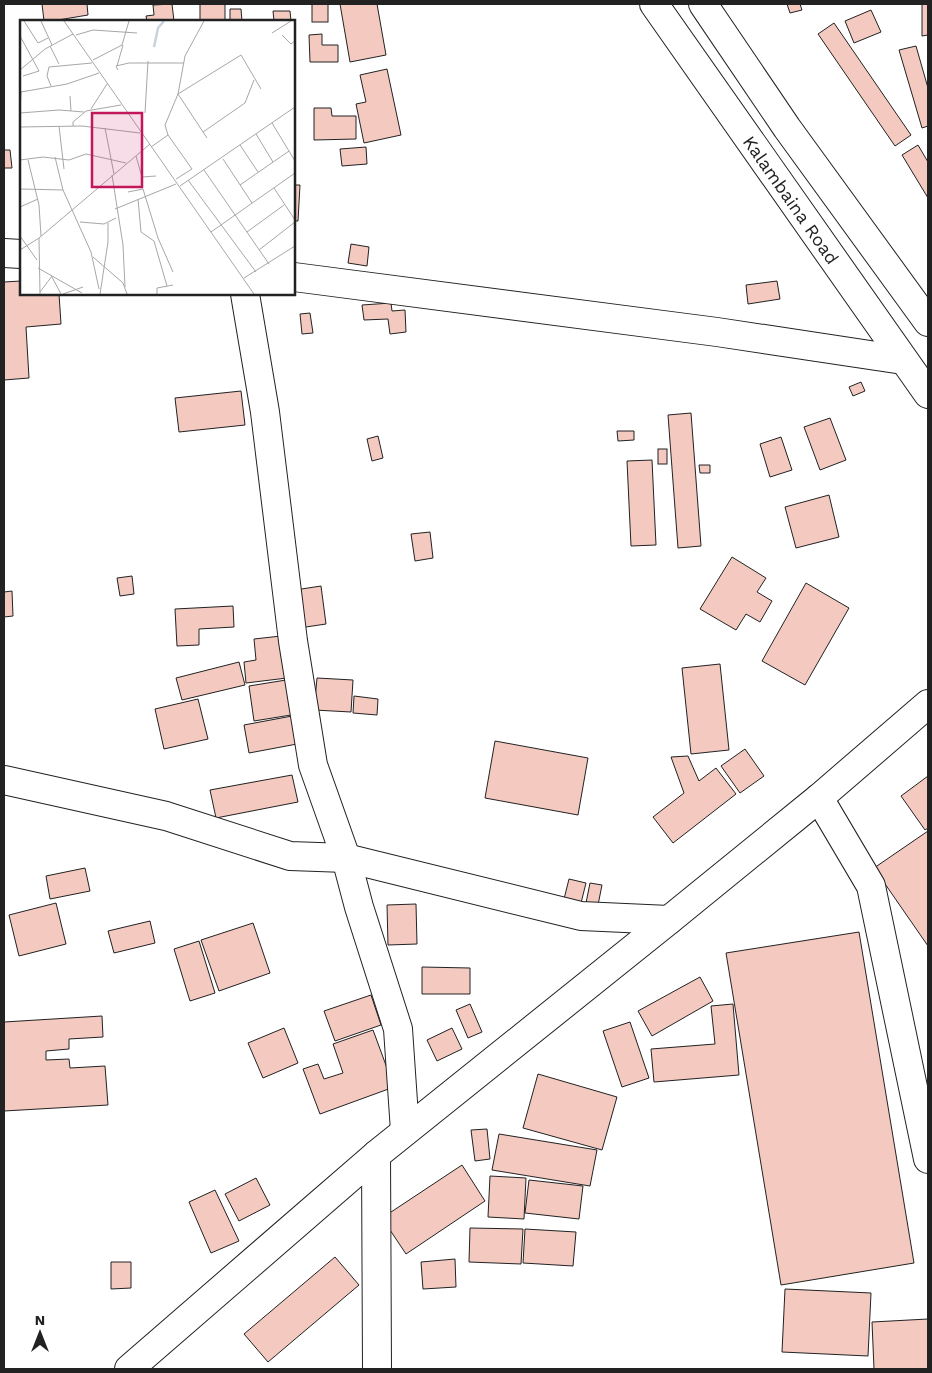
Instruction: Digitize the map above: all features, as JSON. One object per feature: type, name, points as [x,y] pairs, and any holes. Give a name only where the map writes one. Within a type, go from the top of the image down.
[{"type":"street","name":"Kalambaina Road","points":[[654,4],[928,394]]},
{"type":"street","points":[[703,4],[788,128],[928,322]]},
{"type":"street","points":[[4,253],[20,254]]},
{"type":"street","points":[[295,277],[717,332],[903,360]]},
{"type":"street","points":[[245,295],[265,412],[293,641],[313,765],[346,858],[398,1029],[405,1131]]},
{"type":"street","points":[[129,1369],[405,1131],[670,920],[819,798],[928,704]]},
{"type":"street","points":[[4,780],[166,816],[290,856],[346,858],[581,916],[670,920]]},
{"type":"street","points":[[819,798],[871,886],[928,1159]]},
{"type":"street","points":[[376,1156],[377,1369]]},
{"type":"building","points":[[42,4],[87,4],[88,15],[58,20],[44,20]]},
{"type":"building","points":[[172,4],[174,20],[147,20],[146,16],[154,15],[153,5]]},
{"type":"building","points":[[200,4],[225,4],[225,20],[200,20]]},
{"type":"building","points":[[312,4],[328,4],[328,22],[312,22]]},
{"type":"building","points":[[340,4],[377,4],[386,55],[350,62]]},
{"type":"building","points":[[787,4],[800,4],[802,10],[790,13]]},
{"type":"building","points":[[922,4],[928,4],[928,35],[922,36]]},
{"type":"building","points":[[230,9],[241,9],[242,20],[230,20]]},
{"type":"building","points":[[871,10],[881,32],[854,43],[845,21]]},
{"type":"building","points":[[273,11],[290,11],[291,20],[274,20]]},
{"type":"building","points":[[834,23],[911,135],[895,146],[818,34]]},
{"type":"building","points":[[322,34],[322,45],[338,45],[338,62],[310,62],[309,35]]},
{"type":"building","points":[[916,46],[928,88],[928,126],[922,128],[899,50]]},
{"type":"building","points":[[387,69],[401,135],[364,143],[356,104],[366,102],[360,75]]},
{"type":"building","points":[[314,108],[331,108],[332,116],[356,116],[356,139],[314,140]]},
{"type":"building","points":[[918,145],[928,162],[928,198],[902,155]]},
{"type":"building","points":[[366,147],[367,164],[342,166],[340,149]]},
{"type":"building","points":[[4,150],[10,150],[12,168],[4,168]]},
{"type":"building","points":[[295,185],[300,185],[298,221],[295,221]]},
{"type":"building","points":[[351,244],[369,247],[367,266],[348,263]]},
{"type":"building","points":[[20,281],[20,295],[59,295],[61,324],[26,327],[29,378],[4,380],[4,282]]},
{"type":"building","points":[[777,281],[780,299],[748,304],[746,285]]},
{"type":"building","points":[[391,303],[392,311],[405,310],[406,332],[390,334],[388,319],[364,320],[362,305]]},
{"type":"building","points":[[310,313],[313,333],[302,334],[300,314]]},
{"type":"building","points":[[861,382],[865,391],[853,396],[849,387]]},
{"type":"building","points":[[241,391],[245,425],[179,432],[175,398]]},
{"type":"building","points":[[691,413],[701,546],[678,548],[668,415]]},
{"type":"building","points":[[830,418],[846,460],[820,470],[804,427]]},
{"type":"building","points":[[617,431],[634,431],[634,440],[618,441]]},
{"type":"building","points":[[378,436],[383,458],[372,461],[367,439]]},
{"type":"building","points":[[781,437],[792,470],[770,477],[760,444]]},
{"type":"building","points":[[658,449],[667,449],[667,464],[658,464]]},
{"type":"building","points":[[652,460],[656,545],[631,546],[627,461]]},
{"type":"building","points":[[699,465],[710,465],[710,473],[700,473]]},
{"type":"building","points":[[829,495],[839,537],[796,548],[785,507]]},
{"type":"building","points":[[430,532],[433,558],[415,561],[411,534]]},
{"type":"building","points":[[732,557],[766,578],[757,592],[772,601],[760,622],[746,614],[736,630],[700,609]]},
{"type":"building","points":[[132,576],[134,594],[120,596],[117,578]]},
{"type":"building","points":[[806,583],[849,608],[805,685],[762,661]]},
{"type":"building","points":[[321,586],[326,624],[299,628],[295,590]]},
{"type":"building","points":[[12,591],[13,616],[4,617],[4,592]]},
{"type":"building","points":[[233,606],[234,627],[199,629],[199,645],[177,646],[175,609]]},
{"type":"building","points":[[281,636],[287,678],[246,683],[244,662],[256,660],[254,639]]},
{"type":"building","points":[[239,662],[245,685],[182,700],[176,678]]},
{"type":"building","points":[[720,664],[729,750],[691,754],[682,668]]},
{"type":"building","points":[[317,678],[353,680],[351,712],[314,710]]},
{"type":"building","points":[[286,680],[291,715],[254,721],[249,686]]},
{"type":"building","points":[[354,696],[378,699],[377,715],[353,713]]},
{"type":"building","points":[[198,699],[208,739],[164,749],[155,709]]},
{"type":"building","points":[[292,716],[297,744],[249,753],[244,725]]},
{"type":"building","points":[[495,741],[588,758],[578,815],[485,798]]},
{"type":"building","points":[[745,749],[764,776],[740,793],[721,766]]},
{"type":"building","points":[[688,756],[699,781],[716,768],[736,794],[673,843],[653,817],[684,793],[671,757]]},
{"type":"building","points":[[292,775],[298,802],[216,818],[210,790]]},
{"type":"building","points":[[928,776],[928,828],[925,830],[901,796]]},
{"type":"building","points":[[928,831],[928,946],[874,868]]},
{"type":"building","points":[[85,868],[90,891],[50,899],[46,876]]},
{"type":"building","points":[[569,879],[586,883],[580,907],[563,903]]},
{"type":"building","points":[[590,883],[602,885],[598,905],[586,903]]},
{"type":"building","points":[[56,903],[66,944],[19,956],[9,915]]},
{"type":"building","points":[[416,904],[417,944],[388,945],[387,905]]},
{"type":"building","points":[[150,921],[155,943],[114,953],[108,931]]},
{"type":"building","points":[[253,923],[270,973],[219,991],[201,940]]},
{"type":"building","points":[[859,932],[914,1263],[781,1285],[726,953]]},
{"type":"building","points":[[199,941],[215,993],[190,1001],[174,949]]},
{"type":"building","points":[[422,967],[470,968],[470,994],[422,994]]},
{"type":"building","points":[[700,977],[713,1001],[652,1036],[638,1011]]},
{"type":"building","points":[[371,995],[381,1025],[335,1041],[324,1011]]},
{"type":"building","points":[[470,1004],[482,1032],[468,1038],[456,1010]]},
{"type":"building","points":[[733,1004],[739,1075],[654,1082],[651,1049],[715,1044],[711,1006]]},
{"type":"building","points":[[102,1016],[103,1037],[69,1039],[69,1049],[46,1051],[46,1060],[69,1059],[70,1068],[105,1066],[108,1105],[4,1111],[4,1022]]},
{"type":"building","points":[[630,1022],[649,1078],[622,1087],[603,1031]]},
{"type":"building","points":[[284,1028],[298,1063],[263,1078],[248,1043]]},
{"type":"building","points":[[452,1028],[462,1049],[437,1061],[427,1040]]},
{"type":"building","points":[[373,1030],[394,1087],[320,1114],[303,1069],[318,1064],[324,1079],[343,1073],[333,1044]]},
{"type":"building","points":[[538,1074],[617,1097],[602,1150],[523,1128]]},
{"type":"building","points":[[487,1129],[490,1159],[475,1161],[471,1130]]},
{"type":"building","points":[[499,1134],[597,1150],[590,1186],[492,1170]]},
{"type":"building","points":[[462,1165],[485,1201],[406,1254],[382,1218]]},
{"type":"building","points":[[490,1176],[526,1178],[524,1219],[488,1217]]},
{"type":"building","points":[[256,1178],[270,1205],[239,1221],[225,1194]]},
{"type":"building","points":[[529,1180],[583,1186],[579,1219],[525,1213]]},
{"type":"building","points":[[215,1190],[239,1241],[211,1253],[189,1202]]},
{"type":"building","points":[[470,1228],[523,1229],[521,1264],[469,1262]]},
{"type":"building","points":[[525,1229],[576,1232],[573,1266],[523,1263]]},
{"type":"building","points":[[335,1257],[359,1285],[268,1362],[244,1334]]},
{"type":"building","points":[[455,1259],[456,1287],[423,1289],[421,1262]]},
{"type":"building","points":[[111,1262],[131,1262],[131,1288],[111,1289]]},
{"type":"building","points":[[785,1289],[871,1293],[868,1356],[782,1352]]},
{"type":"building","points":[[928,1319],[928,1369],[874,1369],[872,1322]]}]
